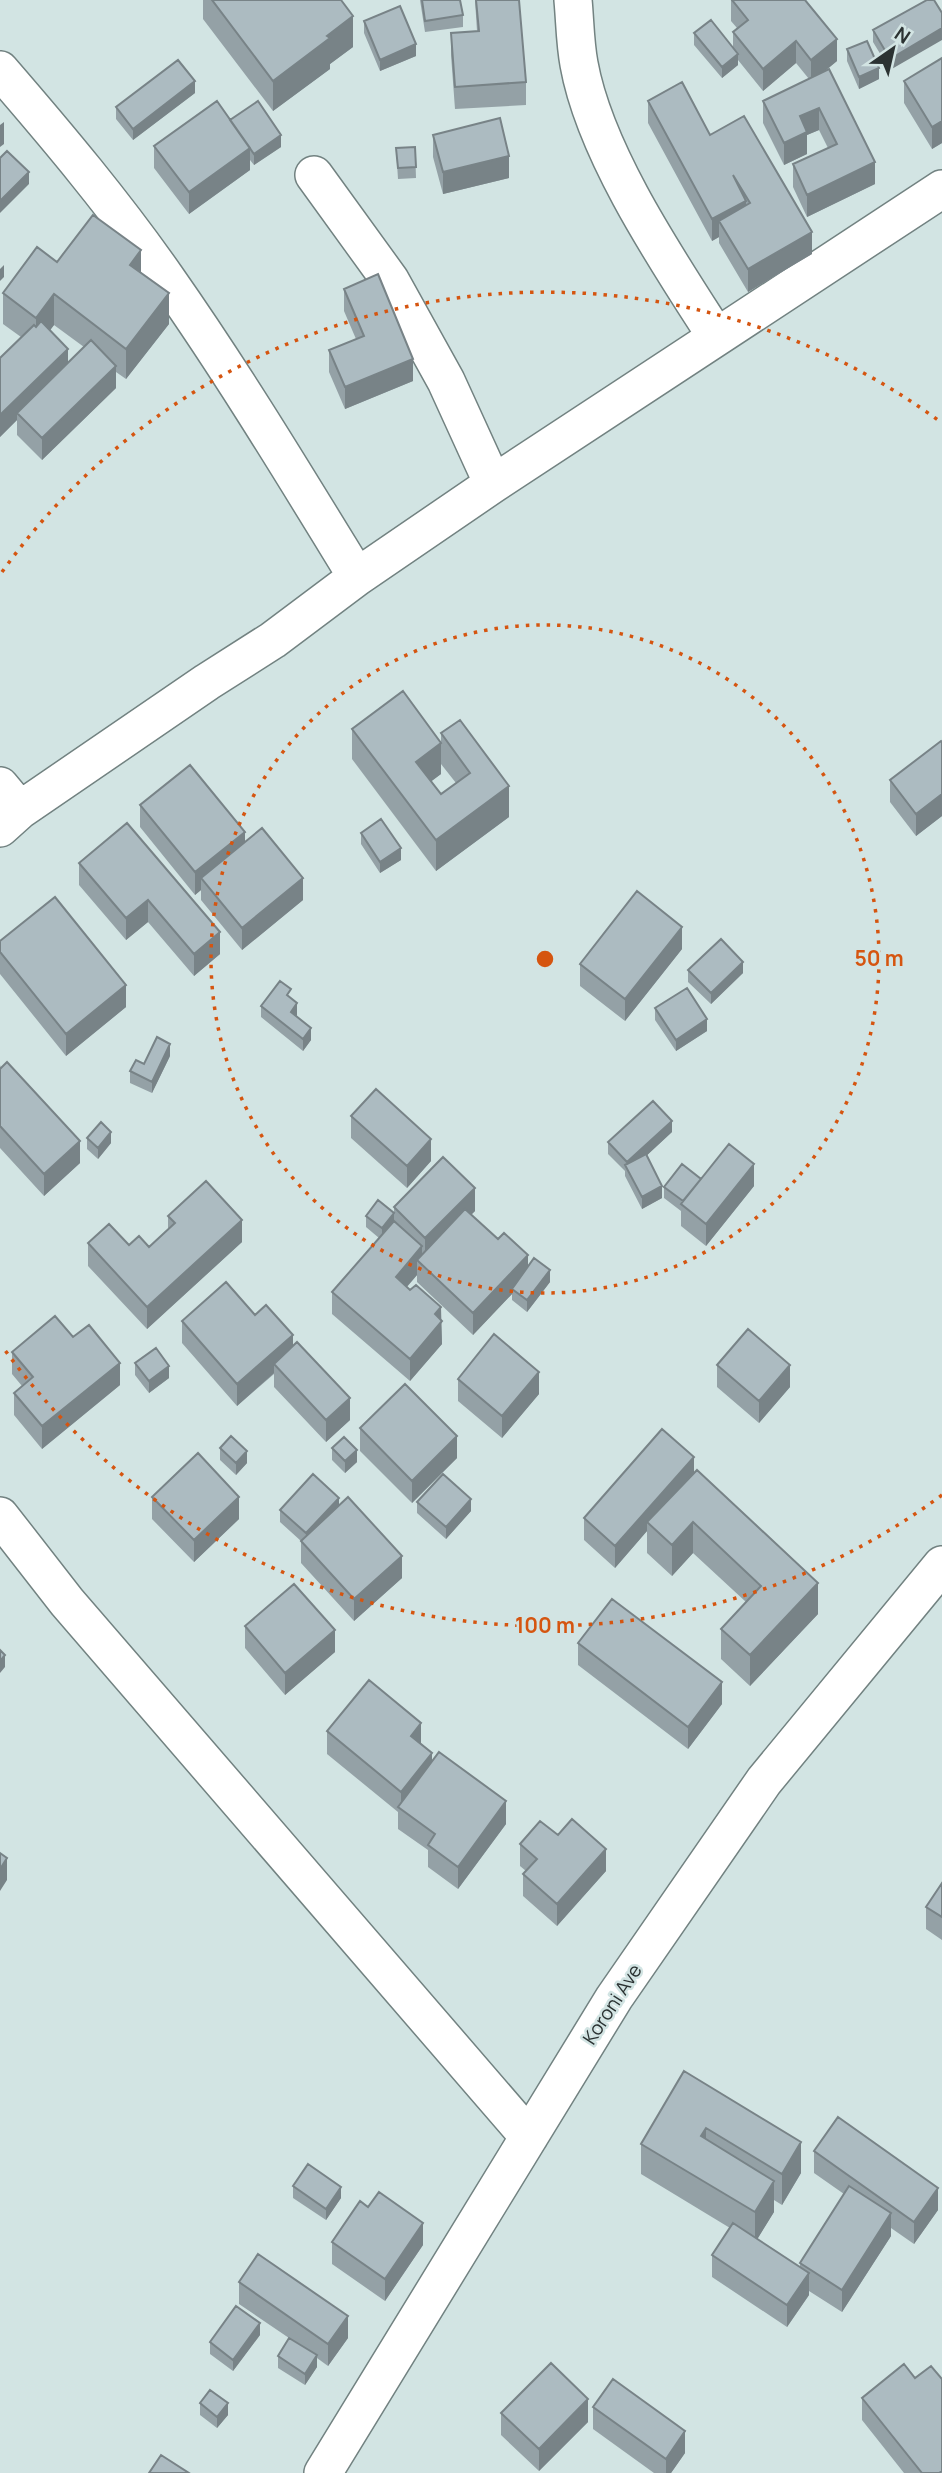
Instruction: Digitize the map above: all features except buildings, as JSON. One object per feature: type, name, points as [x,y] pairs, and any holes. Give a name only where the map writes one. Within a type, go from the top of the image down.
[{"type":"street","points":[[573,0],[579,65],[595,121],[625,185],[716,336]]},
{"type":"street","points":[[0,70],[63,142],[164,276],[285,460],[357,577]]},
{"type":"street","points":[[314,176],[390,280],[446,381],[494,484]]},
{"type":"street","points":[[7,808],[273,640],[357,577],[494,484],[942,189]]},
{"type":"street","points":[[0,1516],[67,1602],[529,2137]]},
{"type":"street","name":"Koroni Ave","points":[[323,2473],[614,1998],[764,1782],[942,1565]]}]
